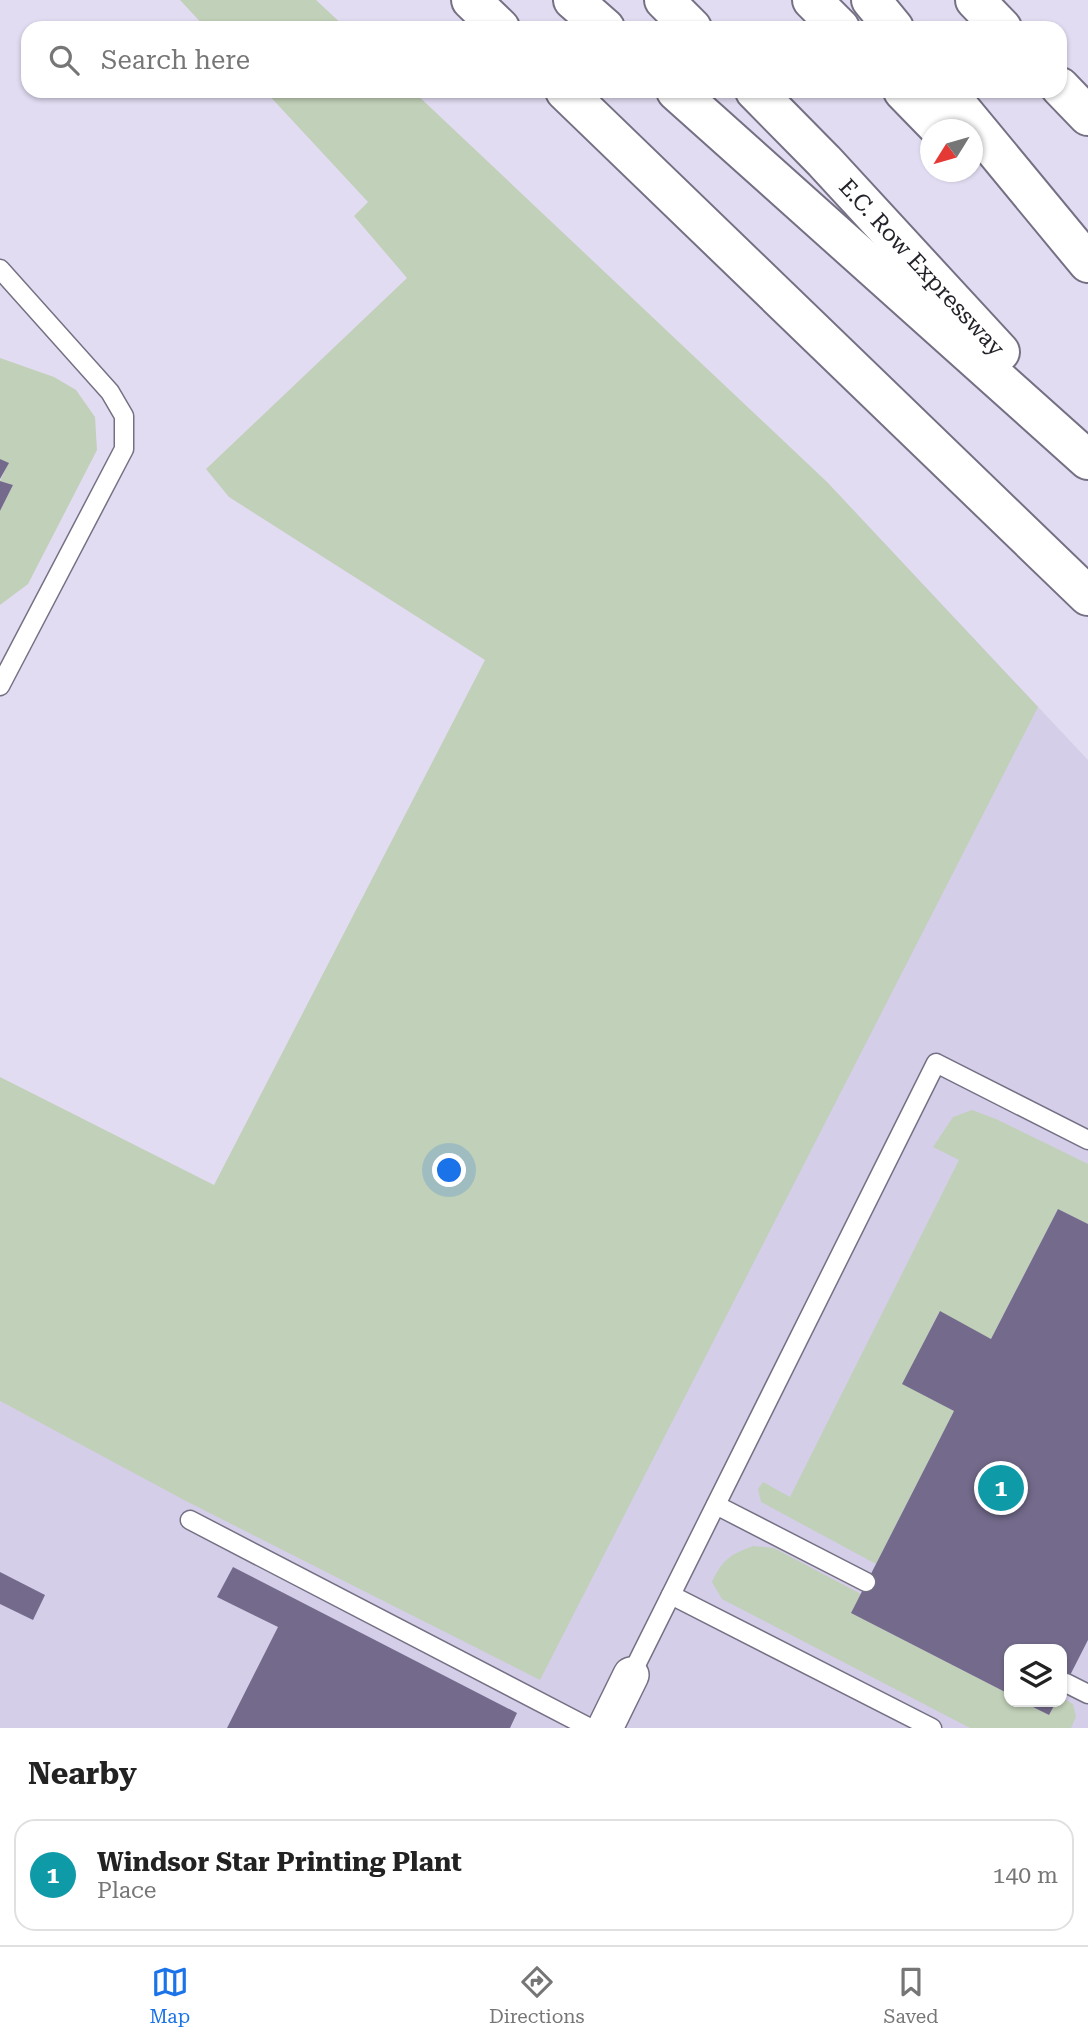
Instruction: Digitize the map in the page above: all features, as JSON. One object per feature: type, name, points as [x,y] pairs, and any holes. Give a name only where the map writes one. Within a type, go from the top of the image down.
[{"type":"main road","points":[[471,0],[493,21]]},
{"type":"main road","points":[[573,0],[597,21]]},
{"type":"main road","points":[[664,0],[685,21]]},
{"type":"main road","points":[[812,0],[833,21]]},
{"type":"main road","points":[[871,0],[888,21]]},
{"type":"main road","points":[[975,0],[995,21]]},
{"type":"main road","points":[[1067,95],[1088,116]]},
{"type":"main road","points":[[572,98],[1088,596]]},
{"type":"main road","points":[[684,98],[1088,460]]},
{"type":"main road","name":"E.C. Row Expressway","points":[[762,98],[824,161],[1088,448]]},
{"type":"main road","points":[[910,98],[931,119]]},
{"type":"main road","points":[[952,98],[1088,263]]},
{"type":"main road","points":[[983,171],[1088,276]]},
{"type":"street","points":[[604,1728],[631,1675]]},
{"type":"lane","points":[[0,270],[110,392],[124,416],[124,449],[0,686]]},
{"type":"lane","points":[[631,1675],[936,1063],[1088,1140]]},
{"type":"lane","points":[[716,1505],[866,1583]]},
{"type":"lane","points":[[190,1520],[590,1728]]},
{"type":"lane","points":[[671,1595],[932,1728]]},
{"type":"lane","points":[[1067,1684],[1088,1694]]},
{"type":"shaded area","points":[[826,481],[1088,760],[1088,1728],[0,1728],[0,1401],[252,1534]]},
{"type":"green space","points":[[180,0],[316,0],[338,21],[200,21]]},
{"type":"green space","points":[[271,98],[420,98],[826,481],[1038,707],[540,1680],[184,1500],[0,1401],[0,1077],[214,1185],[485,660],[229,497],[206,469],[407,278],[354,216],[368,202]]},
{"type":"green space","points":[[0,358],[54,377],[76,390],[95,417],[97,450],[28,584],[0,605],[0,511],[13,485],[0,481],[8,464],[0,459]]},
{"type":"green space","points":[[972,1110],[1088,1164],[1088,1224],[1058,1209],[991,1339],[939,1312],[903,1384],[954,1411],[876,1564],[761,1502],[758,1489],[763,1482],[790,1497],[959,1160],[933,1147],[953,1117]]},
{"type":"green space","points":[[753,1546],[774,1548],[861,1594],[851,1613],[1004,1691],[1004,1707],[1033,1707],[1049,1715],[1053,1707],[1067,1707],[1067,1701],[1073,1704],[1076,1717],[1071,1728],[970,1728],[722,1599],[712,1582],[728,1559]]},
{"type":"building","points":[[0,459],[9,463],[0,479]]},
{"type":"building","points":[[0,481],[13,485],[0,511]]},
{"type":"building","points":[[1058,1209],[1088,1224],[1088,1640],[1067,1681],[1067,1644],[1004,1644],[1004,1691],[851,1613],[954,1411],[902,1384],[940,1311],[991,1339]]},
{"type":"building","points":[[233,1567],[517,1713],[510,1728],[227,1728],[278,1627],[217,1597]]},
{"type":"building","points":[[0,1572],[45,1595],[33,1620],[0,1604]]},
{"type":"building","points":[[1033,1707],[1053,1707],[1049,1715]]},
{"type":"place","name":"Windsor Star Printing Plant","points":[[1001,1488]]}]
